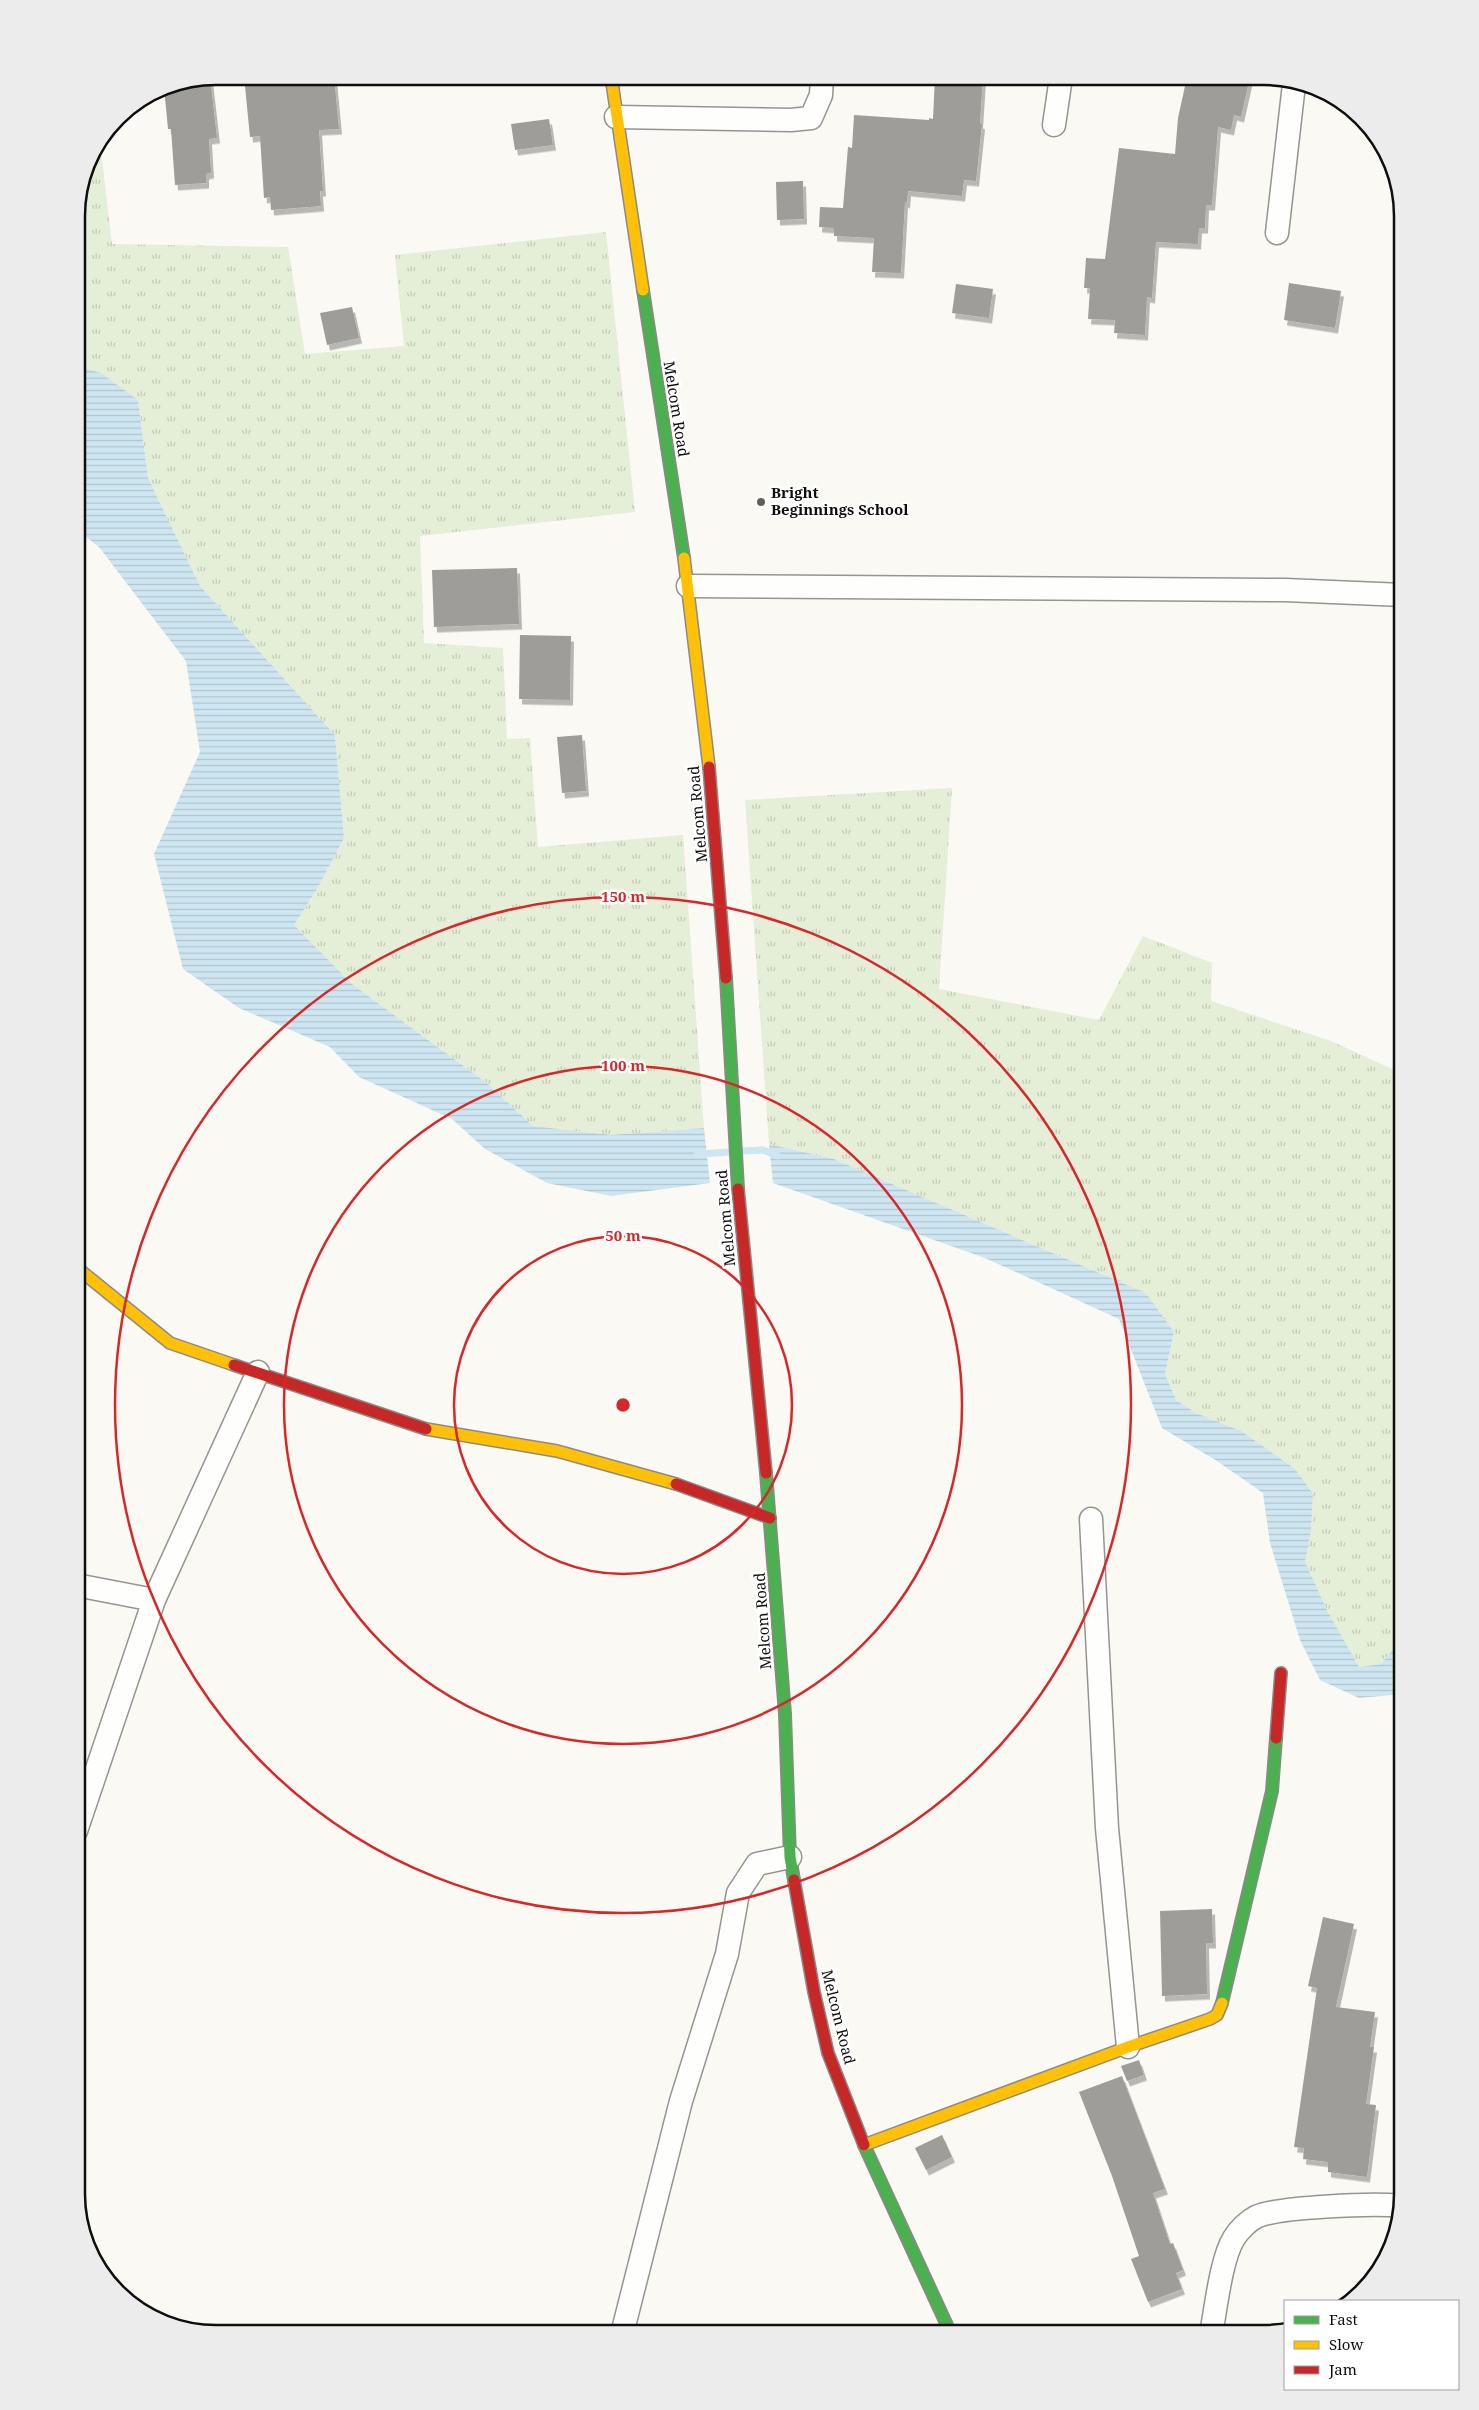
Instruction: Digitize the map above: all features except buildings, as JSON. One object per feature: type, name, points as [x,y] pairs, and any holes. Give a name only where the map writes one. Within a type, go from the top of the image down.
[{"type":"main road","name":"Melcom Road","points":[[612,85],[688,586],[704,714],[722,920],[738,1185],[770,1518],[785,1714],[790,1857],[814,1992],[828,2053],[864,2145],[947,2325]]},
{"type":"main road","points":[[85,1274],[170,1343],[419,1428],[557,1451],[678,1485],[770,1518]]},
{"type":"main road","points":[[864,2145],[1128,2047],[1210,2019],[1221,2007],[1272,1791],[1281,1673]]},
{"type":"street","points":[[616,117],[791,120],[811,118],[821,95],[822,85]]},
{"type":"street","points":[[1054,125],[1060,85]]},
{"type":"street","points":[[1277,233],[1293,89]]},
{"type":"street","points":[[688,586],[1285,590],[1394,595]]},
{"type":"street","points":[[85,1804],[154,1600],[258,1372]]},
{"type":"street","points":[[1091,1519],[1107,1828],[1128,2047]]},
{"type":"street","points":[[85,1587],[154,1600]]},
{"type":"street","points":[[624,2325],[681,2101],[727,1954],[738,1893],[757,1864],[790,1857]]},
{"type":"street","points":[[1213,2325],[1227,2254],[1234,2239],[1243,2227],[1256,2217],[1277,2212],[1350,2206],[1393,2206]]},
{"type":"green space","points":[[101,153],[112,244],[288,247],[305,354],[404,346],[395,255],[606,232],[635,512],[420,536],[424,643],[503,648],[507,739],[530,738],[538,847],[683,835],[704,1128],[611,1135],[533,1126],[488,1084],[352,984],[294,925],[317,889],[344,838],[335,735],[200,586],[148,478],[138,400],[85,370],[85,207],[89,182]]},
{"type":"green space","points":[[952,788],[939,989],[1099,1020],[1143,936],[1212,963],[1211,1001],[1331,1041],[1394,1070],[1394,1646],[1381,1664],[1359,1667],[1328,1612],[1305,1562],[1311,1531],[1313,1494],[1241,1431],[1196,1413],[1176,1400],[1165,1374],[1174,1332],[1146,1293],[834,1159],[769,1144],[745,800]]},
{"type":"water","points":[[85,368],[101,373],[138,400],[148,478],[200,586],[335,735],[344,838],[317,889],[294,925],[352,984],[488,1084],[533,1126],[611,1135],[704,1128],[710,1183],[611,1196],[547,1183],[485,1149],[452,1119],[359,1077],[330,1047],[239,1008],[183,969],[154,854],[200,752],[186,661],[99,547],[85,536]]},
{"type":"water","points":[[769,1144],[834,1159],[1146,1293],[1174,1332],[1165,1374],[1176,1400],[1196,1413],[1241,1431],[1295,1469],[1313,1494],[1311,1531],[1305,1562],[1328,1612],[1359,1667],[1381,1664],[1394,1646],[1394,1695],[1359,1698],[1320,1680],[1300,1640],[1270,1543],[1263,1493],[1217,1461],[1162,1428],[1119,1319],[985,1258],[773,1183]]},
{"type":"waterway","points":[[742,1151],[763,1150],[778,1156]]},
{"type":"waterway","points":[[697,1154],[732,1152]]},
{"type":"traffic: fast","points":[[643,290],[684,558]]},
{"type":"traffic: fast","points":[[726,978],[738,1189]]},
{"type":"traffic: fast","points":[[766,1473],[785,1714],[790,1857],[794,1880]]},
{"type":"traffic: fast","points":[[1222,2003],[1272,1791],[1276,1738]]},
{"type":"traffic: fast","points":[[864,2145],[947,2325]]},
{"type":"traffic: slow","points":[[612,85],[643,290]]},
{"type":"traffic: slow","points":[[684,558],[709,767]]},
{"type":"traffic: slow","points":[[85,1274],[170,1343],[234,1365]]},
{"type":"traffic: slow","points":[[426,1429],[557,1451],[676,1484]]},
{"type":"traffic: slow","points":[[864,2145],[1128,2047],[1210,2019],[1217,2015],[1222,2003]]},
{"type":"traffic: jam","points":[[709,767],[726,978]]},
{"type":"traffic: jam","points":[[738,1189],[766,1473]]},
{"type":"traffic: jam","points":[[234,1365],[426,1429]]},
{"type":"traffic: jam","points":[[676,1484],[770,1518]]},
{"type":"traffic: jam","points":[[1276,1738],[1281,1673]]},
{"type":"traffic: jam","points":[[794,1880],[814,1992],[828,2053],[864,2145]]},
{"type":"place","name":"Bright Beginnings School","points":[[761,502]]}]
